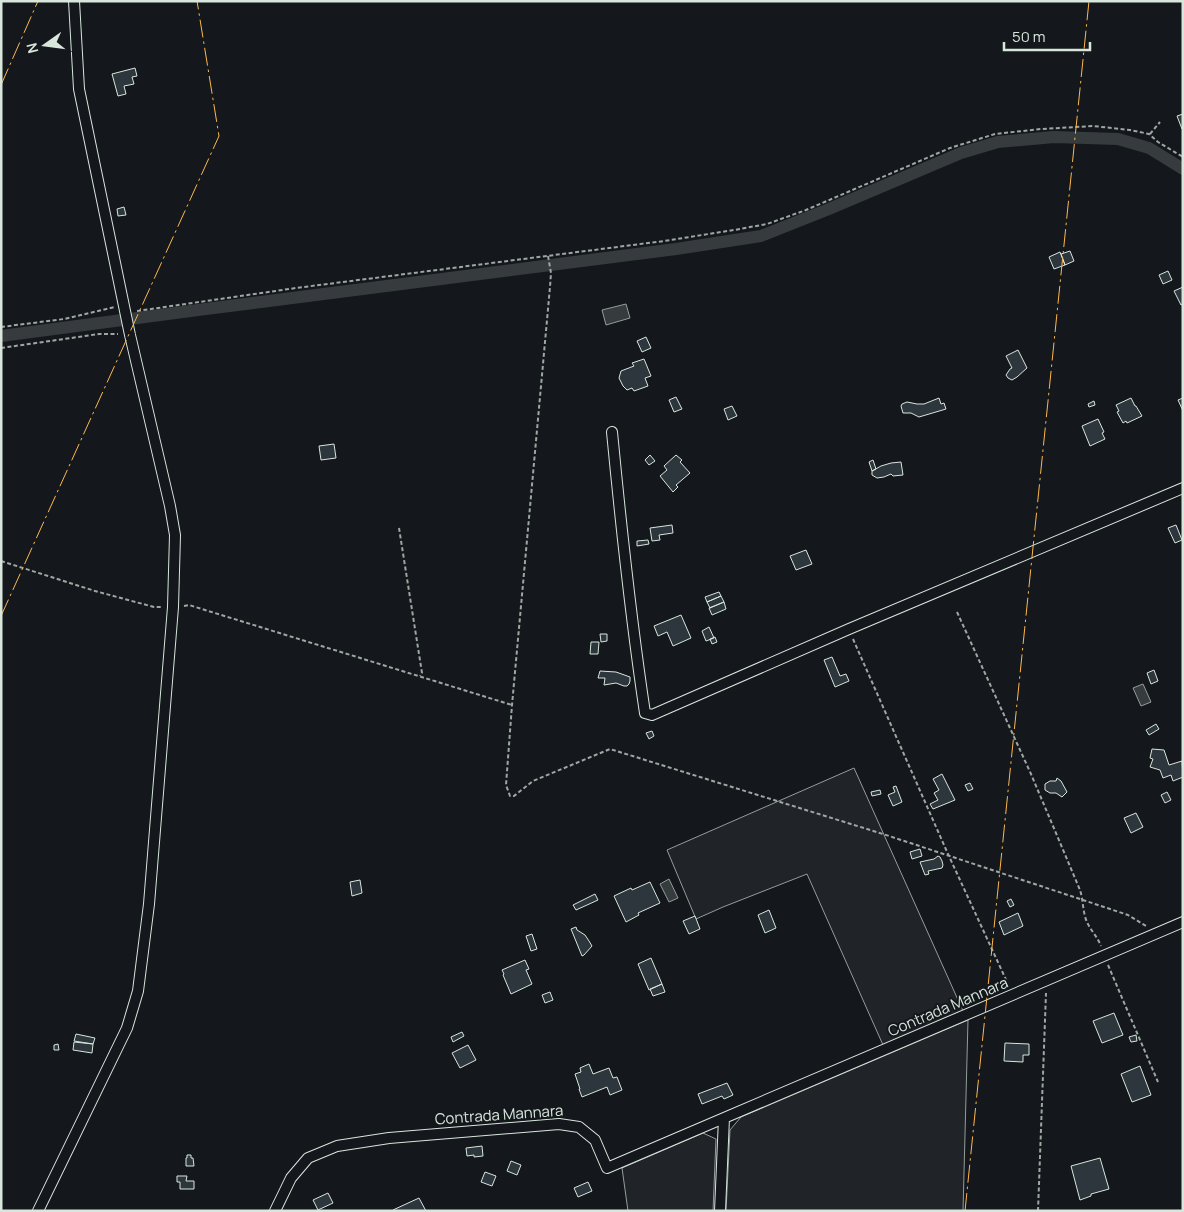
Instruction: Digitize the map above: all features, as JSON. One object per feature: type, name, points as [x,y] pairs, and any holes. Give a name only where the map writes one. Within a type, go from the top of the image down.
[{"type":"street","points":[[38,1211],[127,1028],[138,991],[149,904],[173,607],[174,535],[170,506],[129,333],[127,311],[79,89],[74,1]]},
{"type":"street","points":[[612,432],[623,543],[645,713],[652,715],[848,629],[1183,488]]},
{"type":"street","name":"Contrada Mannara","points":[[275,1211],[291,1178],[308,1158],[337,1146],[389,1138],[560,1124],[579,1127],[595,1140],[607,1168],[1183,922]]},
{"type":"street","points":[[720,1211],[724,1118]]},
{"type":"path","points":[[1150,134],[1160,122]]},
{"type":"path","points":[[1,327],[664,241],[767,224],[806,210],[950,148],[995,134],[1093,126],[1130,130],[1150,134],[1158,142],[1183,157]]},
{"type":"path","points":[[548,256],[551,273],[550,287],[506,785],[510,796],[514,796],[533,781],[610,749],[883,834],[1083,900],[1128,915],[1151,929]]},
{"type":"path","points":[[1,348],[99,334],[129,333]]},
{"type":"path","points":[[399,528],[422,673],[419,676]]},
{"type":"path","points":[[1,561],[95,591],[154,607]]},
{"type":"path","points":[[173,607],[189,605],[512,705]]},
{"type":"path","points":[[956,612],[1030,774],[1083,900],[1086,922],[1097,937],[1158,1082]]},
{"type":"path","points":[[848,629],[1013,995]]},
{"type":"path","points":[[1038,1211],[1046,981]]},
{"type":"shaded area","points":[[626,304],[630,318],[606,325],[602,310]]},
{"type":"shaded area","points":[[1143,684],[1151,702],[1141,706],[1133,688]]},
{"type":"shaded area","points":[[854,768],[963,1011],[883,1045],[807,874],[696,919],[667,850]]},
{"type":"shaded area","points":[[669,879],[678,898],[669,902],[660,884]]},
{"type":"shaded area","points":[[968,1020],[963,1211],[726,1211],[730,1130],[741,1117]]},
{"type":"shaded area","points":[[703,1133],[716,1139],[713,1211],[628,1211],[622,1168]]},
{"type":"building","points":[[135,68],[137,76],[132,77],[134,84],[124,86],[126,94],[118,96],[112,74]]},
{"type":"building","points":[[1183,114],[1183,129],[1182,129],[1177,116]]},
{"type":"building","points":[[124,207],[126,215],[118,216],[117,209]]},
{"type":"building","points":[[1070,251],[1074,261],[1065,265],[1061,254]]},
{"type":"building","points":[[1060,252],[1065,265],[1054,269],[1049,257]]},
{"type":"building","points":[[1168,271],[1172,280],[1163,284],[1159,275]]},
{"type":"building","points":[[1183,287],[1183,304],[1181,305],[1174,291]]},
{"type":"building","points":[[646,337],[651,348],[642,352],[637,341]]},
{"type":"building","points":[[1018,350],[1027,368],[1012,380],[1006,375],[1012,368],[1006,356]]},
{"type":"building","points":[[644,359],[651,376],[645,378],[648,386],[634,391],[632,388],[627,390],[619,378],[621,371],[634,366],[632,363]]},
{"type":"building","points":[[676,397],[682,409],[674,412],[669,400]]},
{"type":"building","points":[[939,398],[941,404],[944,403],[946,409],[919,417],[911,413],[903,413],[902,404],[907,402],[924,404]]},
{"type":"building","points":[[1131,398],[1142,416],[1123,423],[1117,412],[1119,411],[1116,405]]},
{"type":"building","points":[[1183,398],[1183,411],[1178,400]]},
{"type":"building","points":[[1094,401],[1095,405],[1089,407],[1088,404]]},
{"type":"building","points":[[732,406],[737,416],[728,420],[724,409]]},
{"type":"building","points":[[1098,419],[1105,439],[1090,446],[1082,426]]},
{"type":"building","points":[[334,444],[336,458],[321,460],[319,446]]},
{"type":"building","points":[[650,455],[655,461],[649,465],[645,460]]},
{"type":"building","points":[[676,455],[682,460],[680,462],[690,473],[676,485],[678,487],[673,492],[660,476],[667,470],[664,466]]},
{"type":"building","points":[[873,460],[876,469],[872,471],[869,462]]},
{"type":"building","points":[[901,462],[903,475],[893,476],[891,474],[877,478],[872,475],[872,471],[881,466]]},
{"type":"building","points":[[672,525],[673,533],[659,535],[660,540],[652,541],[650,528]]},
{"type":"building","points":[[1176,525],[1182,540],[1175,543],[1168,528]]},
{"type":"building","points":[[648,540],[649,544],[637,546],[637,541]]},
{"type":"building","points":[[806,550],[812,564],[796,570],[790,556]]},
{"type":"building","points":[[719,592],[721,596],[707,602],[705,597]]},
{"type":"building","points":[[721,596],[724,602],[710,608],[707,602]]},
{"type":"building","points":[[724,602],[726,609],[712,615],[709,608]]},
{"type":"building","points":[[681,615],[691,638],[673,646],[667,632],[658,636],[654,626]]},
{"type":"building","points":[[709,627],[714,638],[706,641],[702,631]]},
{"type":"building","points":[[600,634],[607,634],[607,641],[601,642]]},
{"type":"building","points":[[715,637],[717,642],[712,644],[710,639]]},
{"type":"building","points":[[591,642],[599,642],[598,654],[590,654]]},
{"type":"building","points":[[832,657],[840,676],[846,674],[849,681],[835,687],[824,660]]},
{"type":"building","points":[[1154,670],[1158,681],[1151,684],[1147,673]]},
{"type":"building","points":[[600,671],[616,672],[630,677],[629,684],[627,686],[616,683],[604,685],[605,678],[598,678]]},
{"type":"building","points":[[1156,724],[1159,729],[1149,735],[1146,730]]},
{"type":"building","points":[[652,731],[654,736],[649,739],[646,733]]},
{"type":"building","points":[[1152,749],[1164,750],[1169,765],[1182,761],[1183,777],[1173,781],[1171,775],[1163,778],[1160,770],[1150,767],[1153,759],[1150,758]]},
{"type":"building","points":[[942,774],[955,800],[933,809],[930,804],[938,800],[934,793],[939,790],[933,779]]},
{"type":"building","points":[[1057,778],[1061,781],[1067,792],[1062,797],[1045,790],[1045,784],[1050,781],[1056,781]]},
{"type":"building","points":[[970,783],[973,789],[968,791],[965,785]]},
{"type":"building","points":[[896,786],[902,802],[893,806],[888,795],[895,792],[893,787]]},
{"type":"building","points":[[880,790],[881,794],[872,796],[871,792]]},
{"type":"building","points":[[1167,792],[1171,800],[1165,803],[1161,795]]},
{"type":"building","points":[[1136,813],[1143,827],[1131,833],[1124,818]]},
{"type":"building","points":[[920,849],[922,856],[912,859],[910,852]]},
{"type":"building","points":[[938,856],[942,861],[942,868],[928,871],[929,874],[925,875],[920,862],[934,859]]},
{"type":"building","points":[[360,880],[362,893],[352,896],[350,882]]},
{"type":"building","points":[[650,882],[660,903],[638,913],[639,915],[626,922],[614,896]]},
{"type":"building","points":[[595,894],[598,900],[576,910],[573,905]]},
{"type":"building","points":[[1011,899],[1014,905],[1010,907],[1007,901]]},
{"type":"building","points":[[769,910],[776,928],[765,933],[758,915]]},
{"type":"building","points":[[1018,913],[1023,926],[1004,935],[999,922]]},
{"type":"building","points":[[695,916],[700,929],[689,934],[683,921]]},
{"type":"building","points":[[576,927],[577,930],[585,935],[592,946],[582,956],[571,929]]},
{"type":"building","points":[[532,934],[537,949],[531,951],[526,936]]},
{"type":"building","points":[[651,958],[662,984],[649,990],[638,964]]},
{"type":"building","points":[[525,960],[529,969],[526,970],[532,984],[511,994],[502,970]]},
{"type":"building","points":[[662,984],[665,992],[653,996],[650,989]]},
{"type":"building","points":[[550,992],[553,1000],[545,1003],[542,995]]},
{"type":"building","points":[[1114,1013],[1123,1035],[1102,1043],[1093,1021]]},
{"type":"building","points":[[462,1032],[464,1036],[453,1042],[451,1037]]},
{"type":"building","points":[[76,1034],[95,1038],[93,1044],[74,1041]]},
{"type":"building","points":[[1136,1035],[1137,1041],[1131,1042],[1129,1037]]},
{"type":"building","points":[[74,1042],[93,1044],[92,1053],[73,1050]]},
{"type":"building","points":[[1005,1043],[1029,1044],[1029,1055],[1023,1055],[1023,1062],[1004,1061]]},
{"type":"building","points":[[58,1044],[59,1050],[54,1050],[54,1045]]},
{"type":"building","points":[[468,1045],[476,1060],[460,1068],[452,1053]]},
{"type":"building","points":[[589,1064],[593,1074],[609,1068],[613,1078],[617,1077],[622,1090],[610,1095],[607,1087],[582,1097],[575,1074],[581,1072],[580,1068]]},
{"type":"building","points":[[1140,1066],[1151,1095],[1132,1102],[1121,1074]]},
{"type":"building","points":[[727,1083],[733,1095],[724,1099],[722,1096],[702,1104],[698,1094]]},
{"type":"building","points":[[482,1146],[483,1156],[467,1156],[466,1148]]},
{"type":"building","points":[[187,1155],[191,1155],[191,1158],[193,1158],[194,1166],[186,1166]]},
{"type":"building","points":[[1100,1158],[1109,1189],[1091,1194],[1091,1196],[1080,1200],[1071,1166]]},
{"type":"building","points":[[511,1161],[521,1165],[517,1175],[507,1171]]},
{"type":"building","points":[[485,1172],[496,1176],[492,1186],[481,1182]]},
{"type":"building","points":[[177,1176],[187,1176],[186,1181],[194,1181],[194,1189],[180,1189],[180,1182],[177,1182]]},
{"type":"building","points":[[588,1182],[592,1191],[578,1197],[574,1188]]},
{"type":"building","points":[[328,1193],[333,1203],[318,1210],[313,1200]]},
{"type":"building","points":[[419,1198],[426,1211],[393,1211],[393,1210]]},
{"type":"waterway","points":[[1,336],[676,249],[761,236],[961,153],[998,142],[1054,137],[1118,139],[1149,148],[1183,169]]},
{"type":"power","points":[[1,85],[38,1]]},
{"type":"power","points":[[1,616],[219,136],[197,1]]},
{"type":"power","points":[[965,1211],[1089,1]]}]
